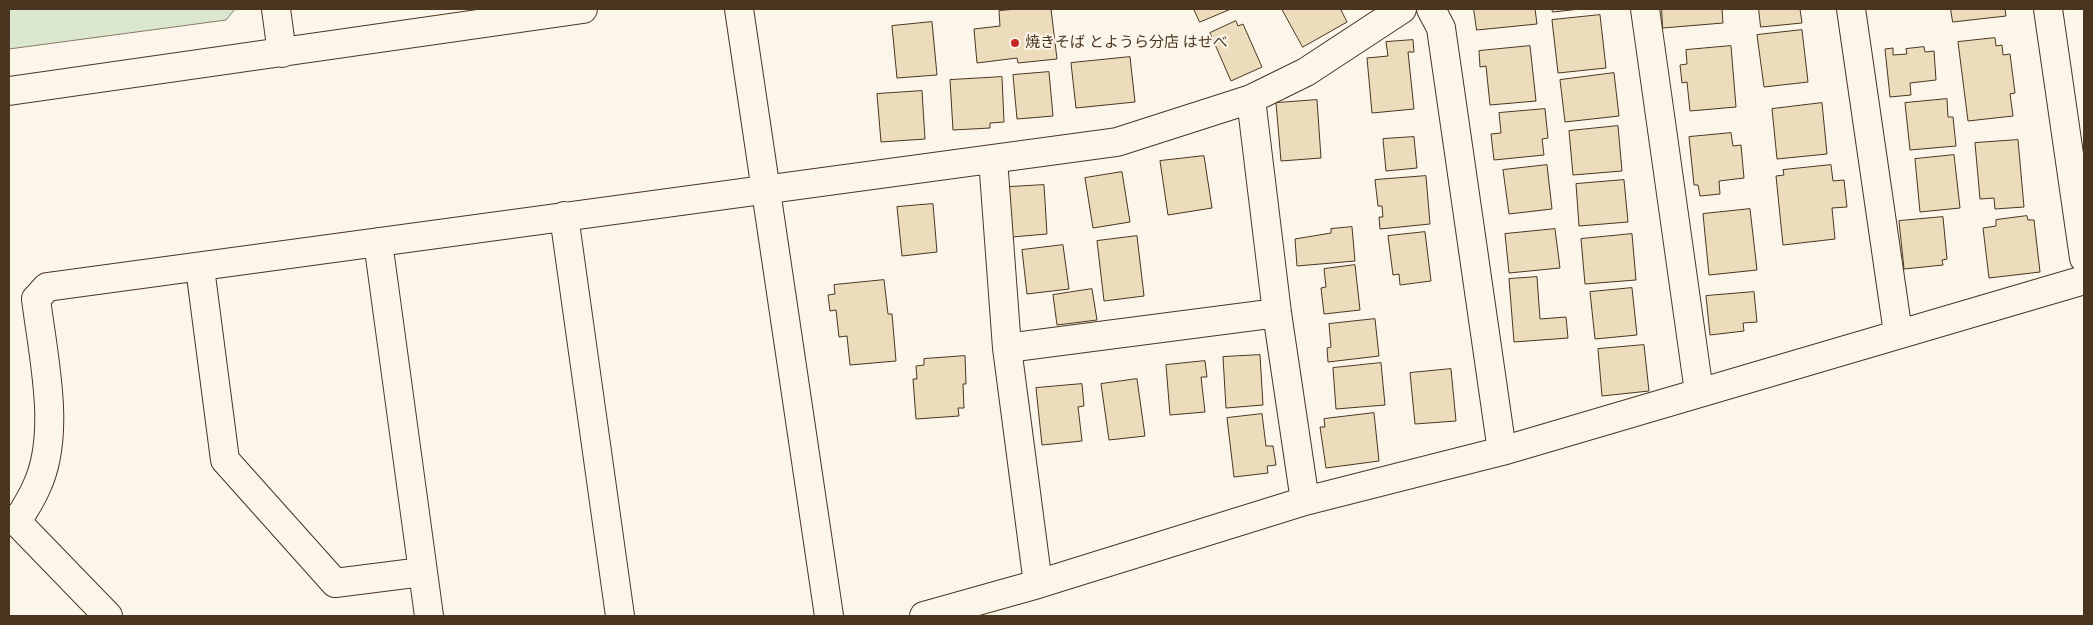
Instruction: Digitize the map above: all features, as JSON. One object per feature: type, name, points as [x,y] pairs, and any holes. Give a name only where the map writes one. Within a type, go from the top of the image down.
[{"type":"street","points":[[276,9],[282,53]]},
{"type":"street","points":[[9,92],[583,9]]},
{"type":"street","points":[[739,9],[829,616]]},
{"type":"street","points":[[108,616],[13,520],[37,487],[49,441],[48,394],[36,299],[47,287],[200,268],[564,216],[766,191],[1117,142],[1251,99],[1306,72],[1402,9]]},
{"type":"street","points":[[1431,9],[1441,28],[1502,451]]},
{"type":"street","points":[[1645,9],[1699,392]]},
{"type":"street","points":[[1850,9],[1898,333]]},
{"type":"street","points":[[2048,9],[2084,258]]},
{"type":"street","points":[[1251,99],[1277,313],[1305,501]]},
{"type":"street","points":[[993,159],[1007,348],[1038,584]]},
{"type":"street","points":[[564,216],[620,616]]},
{"type":"street","points":[[378,242],[429,616]]},
{"type":"street","points":[[200,268],[225,460],[334,583],[422,572]]},
{"type":"street","points":[[924,616],[1038,584],[1305,501],[1502,451],[1898,333],[2084,280]]},
{"type":"street","points":[[1007,348],[1277,313]]},
{"type":"green space","points":[[9,9],[235,9],[226,20],[9,49]]},
{"type":"building","name":"焼きそば とようら分店 はせべ","points":[[1051,9],[1057,59],[1018,63],[1017,58],[977,63],[974,29],[1000,26],[999,11]]},
{"type":"building","points":[[1194,9],[1231,9],[1200,22]]},
{"type":"building","points":[[1282,9],[1344,9],[1341,10],[1347,22],[1303,47]]},
{"type":"building","points":[[1474,9],[1535,9],[1537,24],[1477,30]]},
{"type":"building","points":[[1552,9],[1580,9],[1553,12]]},
{"type":"building","points":[[1662,9],[1722,9],[1723,23],[1663,28]]},
{"type":"building","points":[[1759,9],[1800,9],[1802,23],[1761,27]]},
{"type":"building","points":[[1951,9],[2005,9],[2006,16],[1953,22]]},
{"type":"building","points":[[1600,15],[1606,68],[1558,73],[1552,20]]},
{"type":"building","points":[[1236,21],[1238,26],[1243,24],[1262,67],[1231,81],[1210,33]]},
{"type":"building","points":[[932,22],[937,75],[897,78],[892,26]]},
{"type":"building","points":[[1802,30],[1808,82],[1764,87],[1757,35]]},
{"type":"building","points":[[1995,38],[1996,46],[2002,45],[2003,55],[2010,54],[2015,93],[2010,94],[2013,116],[1968,121],[1958,42]]},
{"type":"building","points":[[1413,40],[1414,52],[1408,52],[1414,109],[1372,113],[1367,58],[1388,56],[1386,42]]},
{"type":"building","points":[[1530,46],[1536,101],[1490,105],[1486,66],[1480,67],[1479,51]]},
{"type":"building","points":[[1731,46],[1736,107],[1690,111],[1687,82],[1682,83],[1680,65],[1687,64],[1686,50]]},
{"type":"building","points":[[1924,47],[1925,52],[1934,51],[1936,80],[1910,83],[1911,95],[1890,97],[1885,49],[1893,48],[1893,55],[1907,54],[1906,49]]},
{"type":"building","points":[[1130,57],[1135,102],[1076,108],[1071,63]]},
{"type":"building","points":[[1049,72],[1053,116],[1017,119],[1013,75]]},
{"type":"building","points":[[1614,73],[1619,116],[1565,122],[1560,80]]},
{"type":"building","points":[[1002,77],[1004,122],[990,123],[990,128],[953,130],[950,80]]},
{"type":"building","points":[[922,91],[925,139],[881,142],[877,94]]},
{"type":"building","points":[[1947,99],[1948,117],[1953,117],[1956,146],[1910,150],[1905,103]]},
{"type":"building","points":[[1317,100],[1321,158],[1281,161],[1276,103]]},
{"type":"building","points":[[1822,103],[1827,154],[1777,159],[1772,109]]},
{"type":"building","points":[[1545,109],[1548,138],[1542,139],[1544,155],[1494,160],[1491,134],[1501,133],[1499,113]]},
{"type":"building","points":[[1618,126],[1622,171],[1573,175],[1569,131]]},
{"type":"building","points":[[1731,133],[1733,146],[1741,145],[1744,178],[1719,181],[1720,194],[1700,196],[1698,185],[1694,185],[1689,137]]},
{"type":"building","points":[[1414,137],[1417,168],[1386,171],[1383,139]]},
{"type":"building","points":[[2018,140],[2024,207],[1995,209],[1994,198],[1980,199],[1975,143]]},
{"type":"building","points":[[1954,155],[1960,208],[1920,212],[1915,159]]},
{"type":"building","points":[[1204,156],[1212,208],[1168,215],[1160,161]]},
{"type":"building","points":[[1547,165],[1552,209],[1509,214],[1503,170]]},
{"type":"building","points":[[1831,165],[1833,181],[1844,180],[1847,207],[1832,208],[1835,239],[1783,245],[1776,176],[1784,175],[1783,170]]},
{"type":"building","points":[[1122,172],[1130,222],[1093,228],[1085,178]]},
{"type":"building","points":[[1426,176],[1430,224],[1380,229],[1379,217],[1383,217],[1382,206],[1378,206],[1375,180]]},
{"type":"building","points":[[1624,180],[1628,222],[1579,226],[1576,184]]},
{"type":"building","points":[[1044,185],[1047,234],[1012,237],[1009,187]]},
{"type":"building","points":[[933,204],[937,252],[902,256],[897,207]]},
{"type":"building","points":[[1750,209],[1757,270],[1709,275],[1703,214]]},
{"type":"building","points":[[2027,216],[2028,220],[2034,220],[2040,272],[1989,278],[1983,228],[1996,226],[1996,220]]},
{"type":"building","points":[[1943,217],[1947,259],[1942,260],[1943,265],[1904,269],[1899,221]]},
{"type":"building","points":[[1352,227],[1355,261],[1297,266],[1295,239],[1331,233],[1331,229]]},
{"type":"building","points":[[1555,229],[1560,268],[1509,273],[1505,234]]},
{"type":"building","points":[[1425,232],[1431,281],[1400,285],[1399,274],[1393,275],[1388,236]]},
{"type":"building","points":[[1632,234],[1636,280],[1585,284],[1581,239]]},
{"type":"building","points":[[1137,236],[1144,296],[1104,301],[1097,241]]},
{"type":"building","points":[[1063,245],[1069,289],[1027,294],[1022,250]]},
{"type":"building","points":[[1355,265],[1360,310],[1324,314],[1321,288],[1326,287],[1324,269]]},
{"type":"building","points":[[1537,277],[1540,319],[1566,317],[1568,338],[1514,342],[1509,279]]},
{"type":"building","points":[[884,280],[888,314],[892,314],[896,361],[850,365],[847,336],[839,337],[836,310],[830,311],[828,295],[835,294],[834,285]]},
{"type":"building","points":[[1632,288],[1637,335],[1595,339],[1590,292]]},
{"type":"building","points":[[1092,289],[1097,320],[1057,325],[1053,295]]},
{"type":"building","points":[[1754,292],[1757,322],[1743,323],[1744,331],[1710,335],[1706,296]]},
{"type":"building","points":[[1375,319],[1379,356],[1328,362],[1327,348],[1331,347],[1329,324]]},
{"type":"building","points":[[1644,345],[1649,391],[1602,396],[1598,349]]},
{"type":"building","points":[[1260,355],[1263,405],[1226,408],[1223,357]]},
{"type":"building","points":[[965,356],[966,384],[963,384],[964,408],[958,408],[959,416],[916,419],[913,379],[917,379],[916,366],[924,365],[924,359]]},
{"type":"building","points":[[1205,361],[1207,377],[1201,377],[1205,412],[1170,415],[1166,365]]},
{"type":"building","points":[[1381,363],[1385,405],[1336,409],[1333,368]]},
{"type":"building","points":[[1451,369],[1456,421],[1415,424],[1410,373]]},
{"type":"building","points":[[1137,379],[1145,436],[1109,440],[1101,384]]},
{"type":"building","points":[[1082,384],[1084,406],[1078,407],[1082,441],[1042,445],[1036,388]]},
{"type":"building","points":[[1374,413],[1379,461],[1326,468],[1320,427],[1325,427],[1324,419]]},
{"type":"building","points":[[1262,414],[1266,446],[1273,446],[1276,465],[1267,466],[1268,473],[1234,477],[1227,418]]},
{"type":"place","name":"焼きそば とようら分店 はせべ","points":[[1015,43]]}]
